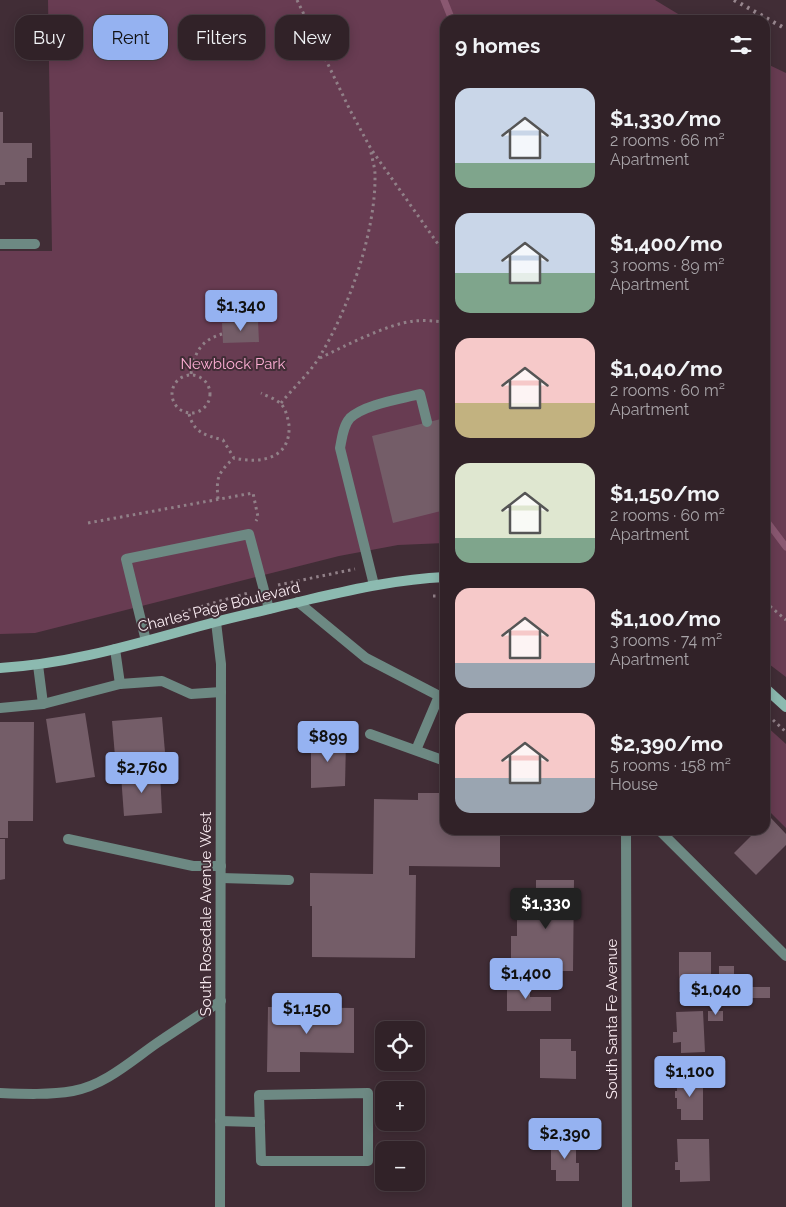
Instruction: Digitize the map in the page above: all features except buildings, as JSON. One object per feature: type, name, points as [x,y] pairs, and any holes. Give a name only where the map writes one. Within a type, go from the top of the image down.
[{"type":"main road","name":"Charles Page Boulevard","points":[[0,668],[38,665],[82,657],[268,609],[374,585],[440,577]]},
{"type":"main road","points":[[770,693],[786,707]]},
{"type":"street","points":[[0,244],[35,244]]},
{"type":"street","points":[[374,585],[340,448],[343,432],[350,419],[365,409],[420,394],[428,422]]},
{"type":"street","points":[[146,641],[126,559],[249,534],[268,609]]},
{"type":"street","points":[[298,602],[366,658],[440,697]]},
{"type":"street","name":"South Rosedale Avenue West","points":[[216,622],[221,664],[220,1207]]},
{"type":"street","points":[[115,649],[120,684]]},
{"type":"street","points":[[38,665],[43,704]]},
{"type":"street","points":[[0,708],[43,704],[120,684],[162,681],[191,694],[221,692]]},
{"type":"street","points":[[416,750],[440,702]]},
{"type":"street","points":[[370,734],[440,759]]},
{"type":"street","name":"South Santa Fe Avenue","points":[[626,835],[627,1207]]},
{"type":"street","points":[[663,835],[786,956]]},
{"type":"street","points":[[68,839],[192,866],[221,866]]},
{"type":"street","points":[[221,878],[289,880]]},
{"type":"street","points":[[0,1093],[74,1091],[91,1085],[110,1076],[187,1022],[221,1001]]},
{"type":"street","points":[[368,1093],[368,1161],[261,1161],[260,1122],[259,1095],[368,1093]]},
{"type":"street","points":[[220,1121],[260,1122]]},
{"type":"path","points":[[296,0],[371,149],[440,247]]},
{"type":"path","points":[[281,403],[319,358],[344,308],[356,276],[374,197],[375,174],[371,149]]},
{"type":"path","points":[[319,358],[369,336],[412,321],[440,321]]},
{"type":"path","points":[[191,374],[193,361],[200,348],[211,338],[222,334]]},
{"type":"path","points":[[191,374],[201,377],[209,385],[211,396],[207,406],[200,412],[189,414],[182,412],[175,405],[171,397],[174,385],[181,377],[191,374]]},
{"type":"path","points":[[189,414],[195,429],[208,436],[223,440],[234,458],[260,461],[273,456],[284,448],[289,435],[285,410],[281,403],[261,393]]},
{"type":"path","points":[[218,500],[216,483],[221,470],[234,458]]},
{"type":"path","points":[[88,523],[253,494],[258,517],[249,534]]},
{"type":"path","points":[[427,596],[440,596]]},
{"type":"path","points":[[770,606],[786,620]]},
{"type":"path","points":[[772,719],[786,732]]},
{"type":"green space","name":"Newblock Park","points":[[48,0],[655,0],[680,15],[440,15],[440,543],[398,545],[339,556],[35,633],[0,634],[0,251],[52,251],[49,60],[83,60],[83,15],[48,15]]},
{"type":"green space","points":[[770,65],[786,73],[786,677],[770,665]]},
{"type":"green space","points":[[770,730],[786,744],[786,828],[770,812]]},
{"type":"waterway","points":[[444,0],[450,15]]},
{"type":"waterway","points":[[770,526],[786,547]]},
{"type":"railway","points":[[734,0],[761,15]]},
{"type":"railway","points":[[770,20],[786,29]]}]
